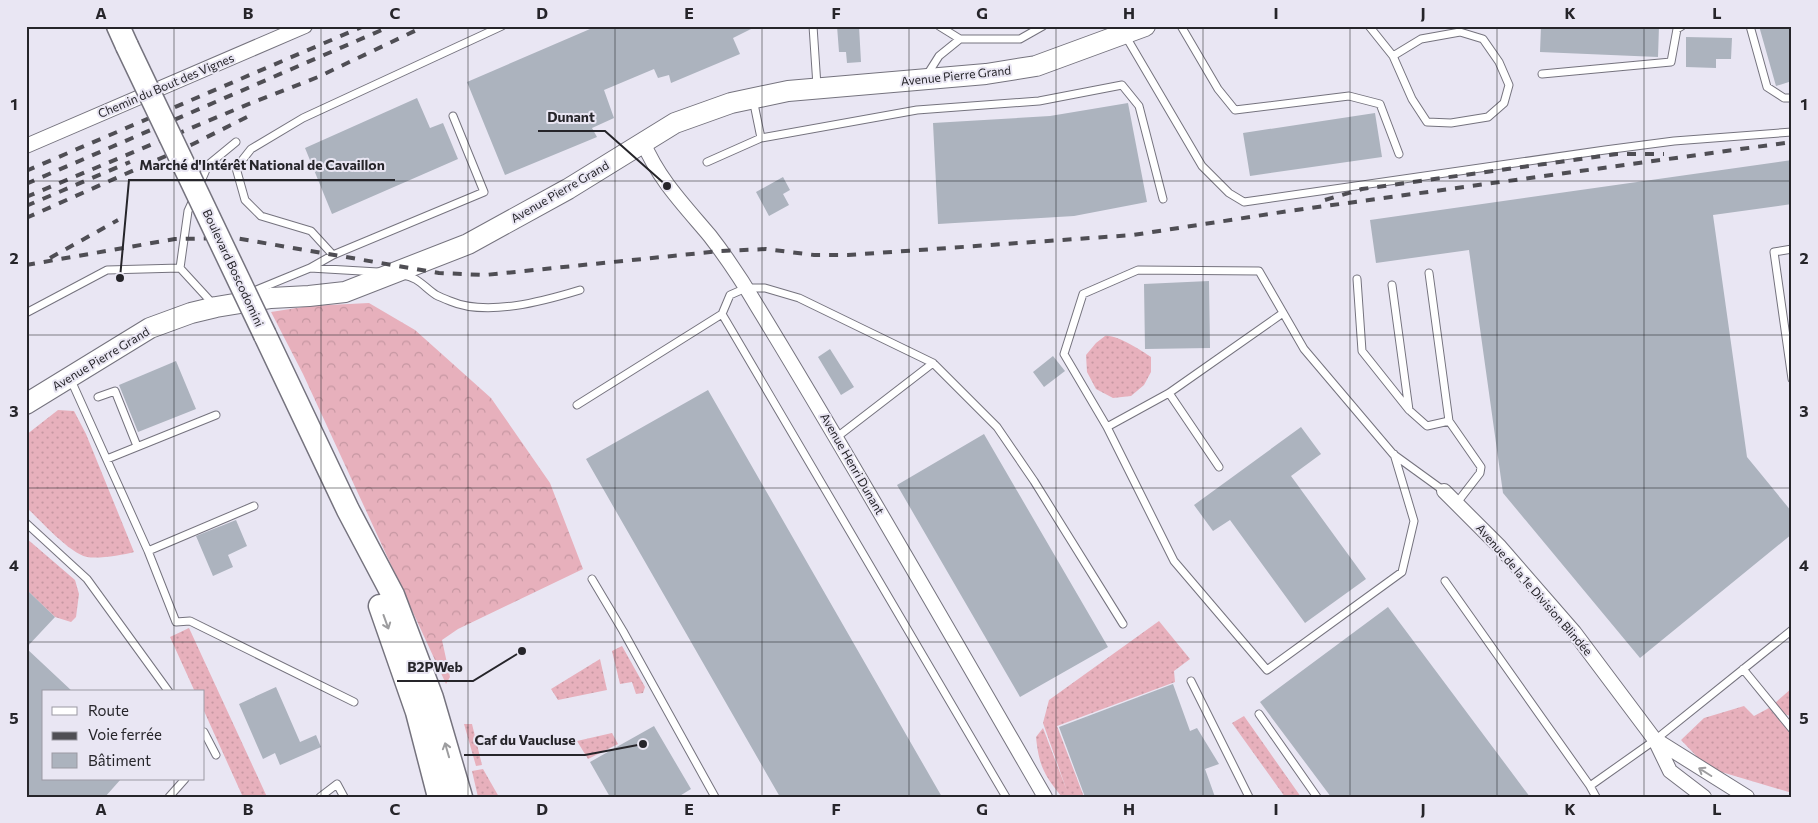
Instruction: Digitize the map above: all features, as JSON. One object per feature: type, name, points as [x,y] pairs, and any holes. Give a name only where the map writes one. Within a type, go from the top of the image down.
[{"type":"main road","name":"Boulevard Boscodomini","points":[[123,36],[348,510],[393,595],[432,698],[461,797]]},
{"type":"main road","name":"Boulevard Boscodomini","points":[[348,510],[417,712],[440,797]]},
{"type":"street","name":"Chemin du Bout des Vignes","points":[[26,146],[305,26]]},
{"type":"street","name":"Avenue Pierre Grand","points":[[26,404],[150,328],[191,313],[271,298],[345,292],[468,244],[568,189],[675,123],[731,103],[788,91],[986,74],[1036,66],[1136,30]]},
{"type":"street","name":"Avenue Henri Dunant","points":[[644,142],[662,178],[716,244],[746,288],[837,437],[1045,797]]},
{"type":"street","name":"Avenue de la 1e Division Blindée","points":[[1444,491],[1500,547],[1574,632],[1655,740],[1670,771],[1704,797]]},
{"type":"street","name":"Avenue de la 1e Division Blindée","points":[[1655,740],[1747,797]]},
{"type":"lane","points":[[333,255],[311,231],[261,216],[245,200],[236,168],[251,149],[303,118],[502,26]]},
{"type":"lane","points":[[813,26],[817,89]]},
{"type":"lane","points":[[939,26],[960,38],[1020,39],[1043,26]]},
{"type":"lane","points":[[1181,26],[1218,89],[1235,110],[1349,96],[1380,104],[1399,154]]},
{"type":"lane","points":[[1368,26],[1393,56],[1412,99],[1427,122],[1451,123],[1488,117],[1504,103],[1509,85],[1499,62],[1483,39],[1460,32],[1421,39],[1393,56]]},
{"type":"lane","points":[[1542,74],[1671,62],[1677,29],[1682,26]]},
{"type":"lane","points":[[1750,26],[1767,87],[1784,98],[1792,98]]},
{"type":"lane","points":[[1136,30],[1202,166],[1228,193],[1244,202],[1674,141],[1792,132]]},
{"type":"lane","points":[[924,79],[939,56],[960,38]]},
{"type":"lane","points":[[707,162],[761,138],[917,110],[1039,102],[1122,85],[1139,106],[1164,199]]},
{"type":"lane","points":[[753,99],[761,138]]},
{"type":"lane","points":[[26,313],[107,270],[180,268],[216,307],[310,268],[333,255],[484,192],[453,116]]},
{"type":"lane","points":[[180,268],[188,211],[208,165],[236,142]]},
{"type":"lane","points":[[1792,249],[1774,252],[1792,379]]},
{"type":"lane","points":[[310,268],[392,273],[414,277],[437,296],[457,304],[490,308],[541,302],[580,290]]},
{"type":"lane","points":[[1393,454],[1414,521],[1402,572],[1267,670],[1174,561],[1107,428],[1064,354],[1083,294],[1138,270],[1259,271],[1304,349],[1393,454],[1444,491]]},
{"type":"lane","points":[[1429,273],[1449,421],[1481,467],[1480,473],[1456,504]]},
{"type":"lane","points":[[1357,279],[1362,351],[1409,410],[1428,426],[1449,421]]},
{"type":"lane","points":[[1392,285],[1409,410]]},
{"type":"lane","points":[[577,405],[722,314],[730,295],[746,288],[765,288],[800,298],[933,363],[997,427],[1034,481],[1123,624]]},
{"type":"lane","points":[[1107,428],[1169,393],[1283,313]]},
{"type":"lane","points":[[722,314],[1006,797]]},
{"type":"lane","points":[[837,437],[933,363]]},
{"type":"lane","points":[[70,378],[148,551],[176,622],[190,621],[354,702]]},
{"type":"lane","points":[[98,397],[115,391],[137,446]]},
{"type":"lane","points":[[1169,393],[1219,467]]},
{"type":"lane","points":[[107,459],[216,415]]},
{"type":"lane","points":[[148,551],[254,506]]},
{"type":"lane","points":[[26,523],[87,578],[168,690]]},
{"type":"lane","points":[[592,579],[623,631],[714,797]]},
{"type":"lane","points":[[1445,581],[1596,797]]},
{"type":"lane","points":[[1590,786],[1655,740],[1792,630]]},
{"type":"lane","points":[[1743,669],[1792,730]]},
{"type":"lane","points":[[1191,681],[1248,797]]},
{"type":"lane","points":[[1260,714],[1317,797]]},
{"type":"lane","points":[[205,734],[216,756]]},
{"type":"lane","points":[[169,797],[184,780]]},
{"type":"lane","points":[[320,797],[337,784],[344,797]]},
{"type":"green space","points":[[369,303],[415,330],[491,398],[550,483],[583,569],[458,629],[442,640],[450,677],[446,684],[303,374],[271,312],[309,306]]},
{"type":"green space","points":[[1105,336],[1122,340],[1151,357],[1151,372],[1144,385],[1131,396],[1113,398],[1096,389],[1087,372],[1086,355]]},
{"type":"green space","points":[[58,410],[74,411],[86,434],[134,552],[87,557],[63,543],[26,507],[26,435]]},
{"type":"green space","points":[[26,538],[75,580],[79,594],[76,617],[71,622],[55,617],[28,591],[26,593]]},
{"type":"green space","points":[[1159,621],[1190,659],[1174,671],[1175,682],[1057,726],[1084,797],[1062,797],[1043,770],[1037,747],[1036,737],[1043,728],[1067,791],[1043,723],[1049,700]]},
{"type":"green space","points":[[189,628],[267,797],[241,797],[242,795],[205,713],[205,690],[194,690],[170,637]]},
{"type":"green space","points":[[622,646],[645,687],[643,693],[636,694],[632,682],[620,684],[612,651]]},
{"type":"green space","points":[[600,659],[607,690],[558,700],[551,689]]},
{"type":"green space","points":[[1792,688],[1792,714],[1790,716],[1784,714],[1775,703]]},
{"type":"green space","points":[[1744,706],[1754,716],[1769,708],[1792,735],[1792,793],[1708,768],[1681,740],[1704,718]]},
{"type":"green space","points":[[1244,716],[1301,797],[1285,797],[1232,723]]},
{"type":"green space","points":[[464,724],[472,724],[482,765],[476,766]]},
{"type":"green space","points":[[612,733],[618,744],[588,759],[577,741]]},
{"type":"green space","points":[[483,769],[499,797],[478,797],[472,771]]},
{"type":"building","points":[[597,26],[757,26],[733,38],[740,54],[671,83],[669,75],[658,78],[654,69],[604,90],[614,118],[592,128],[597,137],[505,175],[467,82]]},
{"type":"building","points":[[837,26],[859,26],[861,62],[847,63],[846,52],[839,52]]},
{"type":"building","points":[[1541,26],[1659,26],[1658,57],[1540,52]]},
{"type":"building","points":[[1759,26],[1792,26],[1792,81],[1776,86]]},
{"type":"building","points":[[1686,37],[1732,38],[1731,59],[1716,59],[1716,68],[1686,67]]},
{"type":"building","points":[[417,98],[430,128],[443,123],[458,159],[332,214],[305,148]]},
{"type":"building","points":[[1128,103],[1147,202],[1074,216],[938,224],[933,123],[1050,116]]},
{"type":"building","points":[[1375,113],[1382,157],[1250,176],[1243,133]]},
{"type":"building","points":[[1792,160],[1792,204],[1713,215],[1747,457],[1792,512],[1792,534],[1640,658],[1503,493],[1469,250],[1376,263],[1370,220]]},
{"type":"building","points":[[783,177],[790,190],[783,194],[789,205],[769,216],[756,192]]},
{"type":"building","points":[[1209,281],[1210,348],[1145,349],[1144,284]]},
{"type":"building","points":[[830,349],[854,387],[841,395],[818,357]]},
{"type":"building","points":[[1053,356],[1065,371],[1044,387],[1033,372]]},
{"type":"building","points":[[176,361],[196,409],[138,432],[119,385]]},
{"type":"building","points":[[708,390],[942,797],[780,797],[586,459]]},
{"type":"building","points":[[1301,427],[1321,454],[1291,476],[1366,579],[1305,623],[1230,520],[1213,531],[1194,505]]},
{"type":"building","points":[[984,434],[1108,647],[1020,697],[897,485]]},
{"type":"building","points":[[236,520],[247,546],[228,555],[233,567],[213,576],[196,536]]},
{"type":"building","points":[[26,589],[55,617],[26,648]]},
{"type":"building","points":[[1388,607],[1530,797],[1331,797],[1260,702]]},
{"type":"building","points":[[26,648],[71,690],[42,690],[42,780],[120,780],[105,797],[26,797]]},
{"type":"building","points":[[1173,684],[1190,731],[1197,728],[1219,764],[1205,769],[1215,797],[1085,797],[1059,727]]},
{"type":"building","points":[[276,687],[300,742],[316,735],[321,747],[280,765],[275,753],[263,759],[239,704]]},
{"type":"building","points":[[654,726],[691,789],[678,797],[610,797],[590,762]]},
{"type":"railway","points":[[26,171],[364,26]]},
{"type":"railway","points":[[26,184],[391,26]]},
{"type":"railway","points":[[26,197],[318,77],[425,26]]},
{"type":"railway","points":[[26,218],[193,144],[253,114]]},
{"type":"railway","points":[[26,265],[175,239],[235,238],[439,273],[485,275],[721,251],[766,249],[814,255],[848,255],[1133,235],[1289,211],[1792,142]]},
{"type":"railway","points":[[1325,200],[1362,189],[1617,154],[1664,154]]},
{"type":"railway","points":[[26,206],[130,162]]},
{"type":"railway","points":[[50,258],[118,220]]},
{"type":"place","name":"Dunant","points":[[667,186]]},
{"type":"place","name":"Marché d'Intérêt National de Cavaillon","points":[[120,278]]},
{"type":"place","name":"B2PWeb","points":[[522,651]]},
{"type":"place","name":"Caf du Vaucluse","points":[[643,744]]}]
